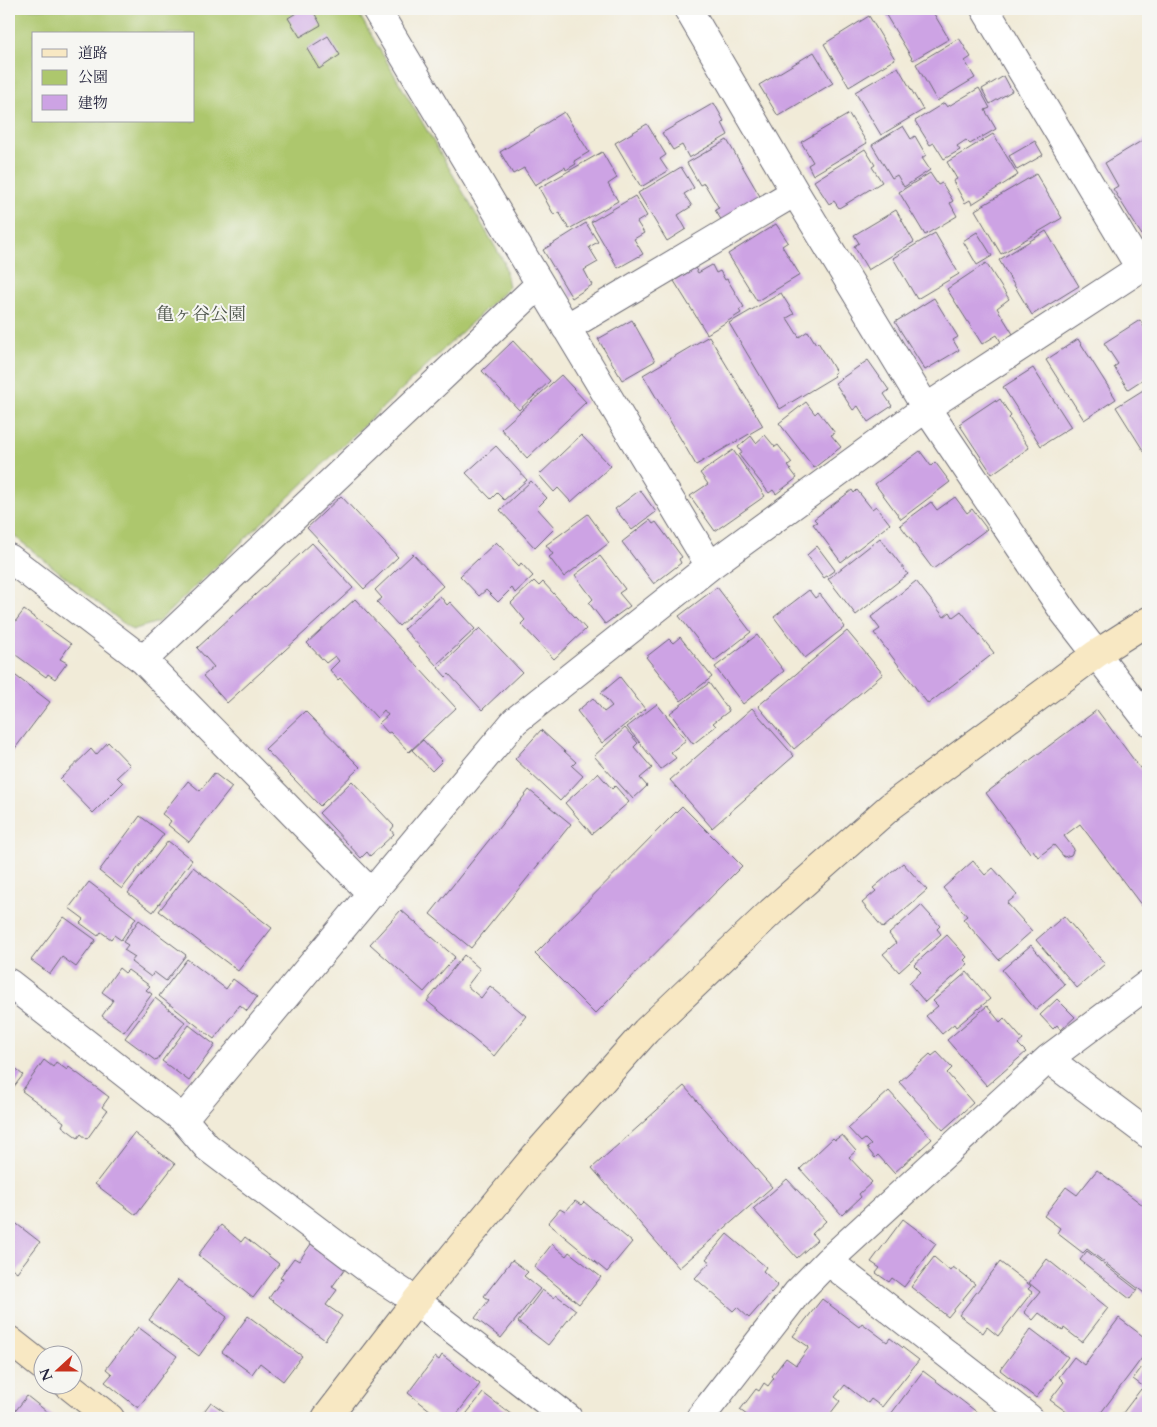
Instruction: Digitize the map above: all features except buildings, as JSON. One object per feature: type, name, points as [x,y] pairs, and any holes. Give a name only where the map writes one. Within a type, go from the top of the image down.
[{"type":"street","points":[[376,9],[710,566]]},
{"type":"street","points":[[688,9],[795,192],[926,408],[1064,612],[1148,721]]},
{"type":"street","points":[[183,1119],[515,721],[710,566],[926,408],[1144,266],[985,9]]},
{"type":"street","points":[[566,328],[795,192]]},
{"type":"street","points":[[143,660],[540,284]]},
{"type":"street","points":[[9,558],[143,660],[372,894]]},
{"type":"street","points":[[326,1418],[416,1301],[535,1156],[646,1031],[771,912],[891,806],[1096,654],[1148,621]]},
{"type":"street","points":[[9,983],[183,1119],[207,1147],[376,1275],[416,1301],[568,1418]]},
{"type":"street","points":[[700,1418],[796,1293],[828,1260],[1048,1059],[1148,984]]},
{"type":"street","points":[[1048,1059],[1148,1134]]},
{"type":"street","points":[[828,1260],[1029,1418]]},
{"type":"street","points":[[9,1340],[32,1358]]},
{"type":"street","points":[[79,1394],[110,1418]]},
{"type":"green space","name":"亀ヶ谷公園","points":[[9,9],[356,9],[504,262],[509,287],[158,622],[132,630],[9,532]]}]
